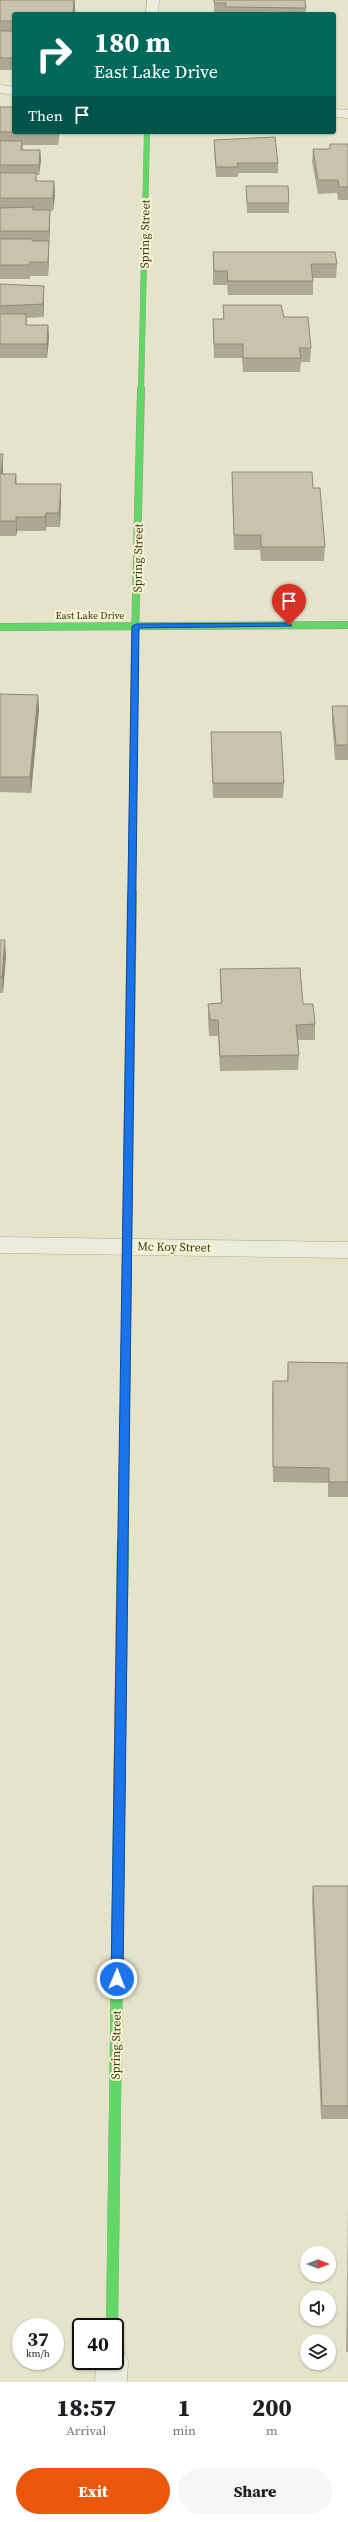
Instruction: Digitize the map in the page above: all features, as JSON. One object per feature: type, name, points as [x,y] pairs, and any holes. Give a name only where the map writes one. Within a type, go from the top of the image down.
[{"type":"street","points":[[152,12],[153,0]]},
{"type":"street","points":[[0,89],[12,91]]},
{"type":"street","points":[[336,113],[348,114]]},
{"type":"street","name":"Spring Street","points":[[112,2318],[126,1247],[136,626],[147,134]]},
{"type":"street","name":"East Lake Drive","points":[[0,627],[348,625]]},
{"type":"street","name":"Mc Koy Street","points":[[0,1245],[348,1250]]},
{"type":"street","points":[[112,2370],[112,2382]]},
{"type":"building","points":[[0,0],[74,0],[73,12],[12,12],[12,21],[0,21]]},
{"type":"building","points":[[214,0],[305,0],[306,8],[225,7],[226,3],[214,3]]},
{"type":"building","points":[[0,31],[12,31],[12,58],[0,58]]},
{"type":"building","points":[[0,107],[12,107],[12,132],[0,132]]},
{"type":"building","points":[[275,137],[278,163],[237,163],[238,167],[216,167],[214,140]]},
{"type":"building","points":[[0,141],[22,141],[21,150],[40,150],[39,165],[0,165]]},
{"type":"building","points":[[330,144],[348,144],[348,187],[339,187],[338,180],[318,180],[313,149],[330,149]]},
{"type":"building","points":[[0,173],[36,173],[36,181],[54,181],[53,198],[0,198]]},
{"type":"building","points":[[246,186],[288,186],[289,203],[247,203]]},
{"type":"building","points":[[33,207],[33,210],[50,210],[49,231],[0,231],[0,208]]},
{"type":"building","points":[[0,239],[32,239],[32,241],[49,241],[48,262],[30,262],[29,265],[0,265]]},
{"type":"building","points":[[213,252],[335,252],[337,264],[311,264],[313,281],[228,281],[227,271],[214,271]]},
{"type":"building","points":[[0,284],[44,286],[43,304],[0,306]]},
{"type":"building","points":[[223,305],[281,305],[284,317],[308,317],[311,348],[299,348],[301,358],[243,358],[243,344],[214,344],[213,319],[224,319]]},
{"type":"building","points":[[0,314],[26,314],[26,325],[48,325],[47,344],[0,344]]},
{"type":"building","points":[[0,454],[3,454],[1,474],[16,474],[15,484],[61,484],[59,513],[46,513],[45,517],[16,517],[16,521],[0,521]]},
{"type":"building","points":[[232,472],[312,472],[313,488],[320,488],[325,547],[261,547],[261,535],[234,535]]},
{"type":"building","points":[[0,694],[38,695],[30,777],[0,777]]},
{"type":"building","points":[[332,706],[348,706],[348,745],[336,745]]},
{"type":"building","points":[[211,732],[281,732],[284,783],[213,783]]},
{"type":"building","points":[[0,940],[5,940],[2,977],[0,977]]},
{"type":"building","points":[[300,968],[303,1004],[313,1004],[315,1024],[296,1025],[299,1055],[220,1056],[218,1020],[210,1020],[208,1004],[222,1003],[220,969]]},
{"type":"building","points":[[288,1362],[348,1363],[348,1482],[329,1482],[329,1468],[273,1467],[273,1381],[288,1381]]},
{"type":"building","points":[[313,1886],[348,1886],[348,2106],[322,2106]]},
{"type":"traffic: fast","points":[[135,639],[147,134]]},
{"type":"traffic: fast","points":[[0,627],[348,625]]},
{"type":"traffic: fast","points":[[128,1175],[132,873]]},
{"type":"traffic: fast","points":[[122,1601],[126,1330]]},
{"type":"traffic: fast","points":[[112,2318],[119,1815]]},
{"type":"traffic: slow","points":[[132,873],[135,639]]},
{"type":"traffic: slow","points":[[119,1815],[122,1601]]},
{"type":"traffic: jam","points":[[126,1330],[128,1175]]},
{"type":"route","points":[[117,1979],[136,626],[289,625]]}]
